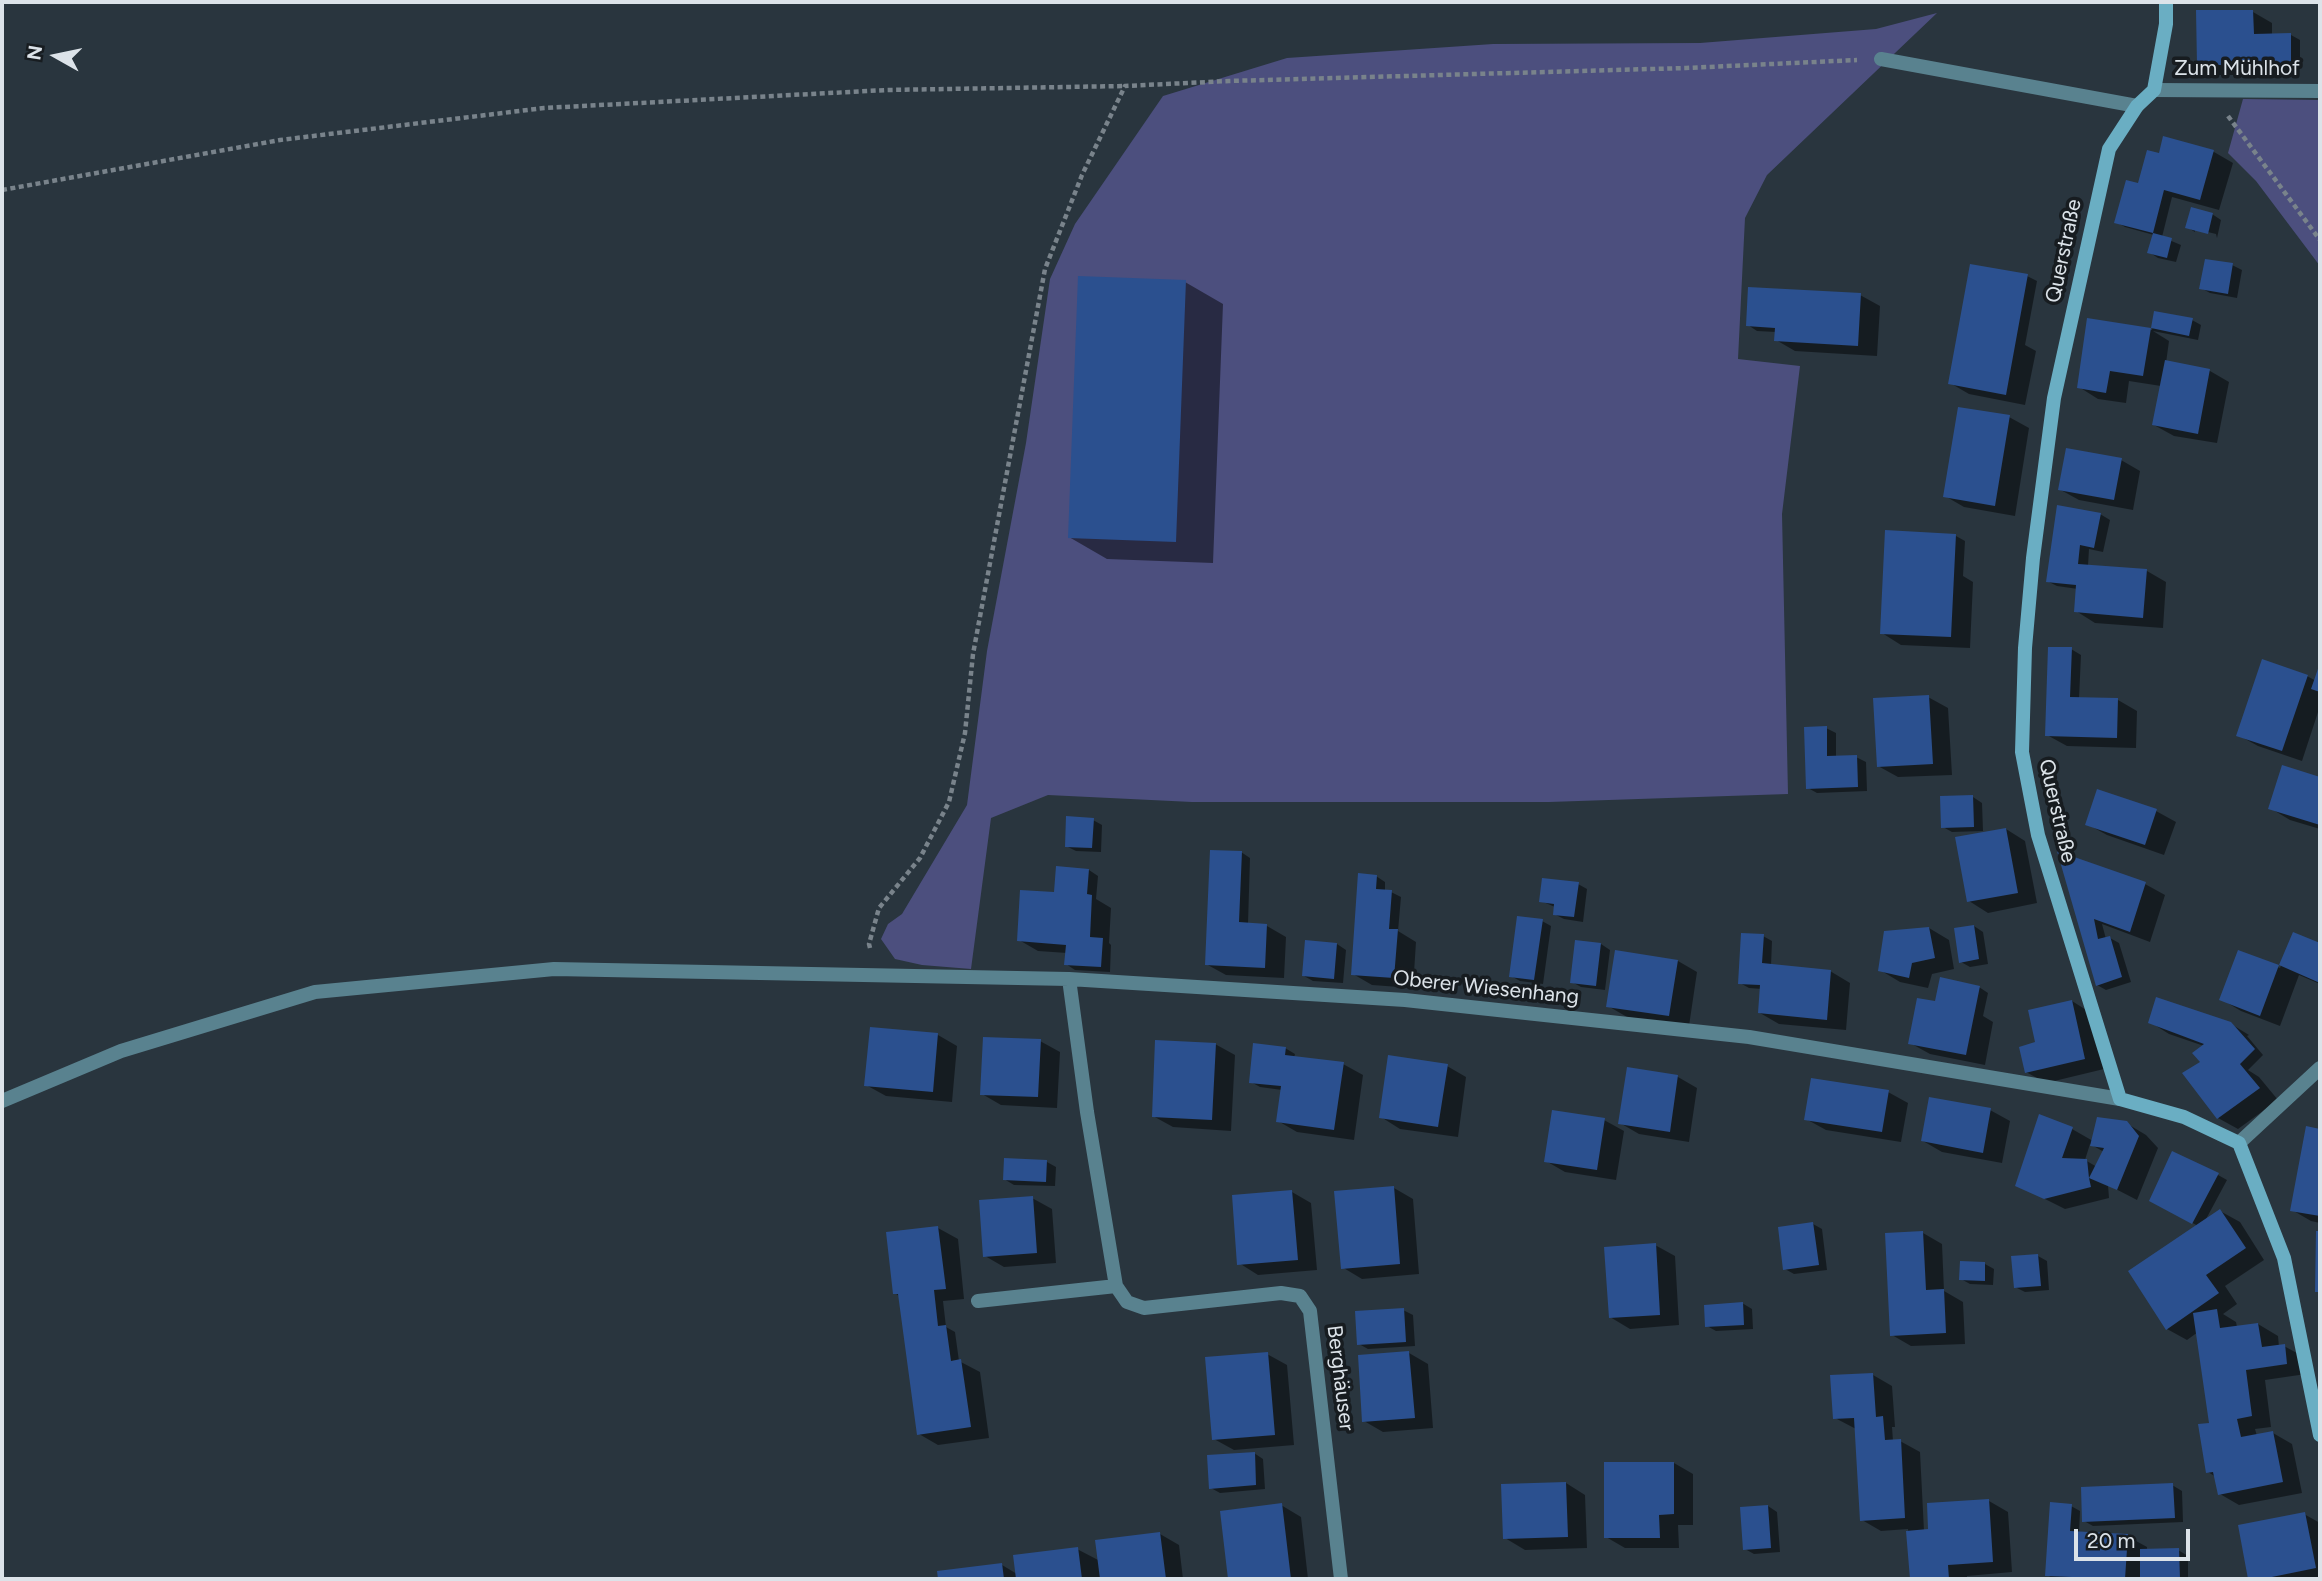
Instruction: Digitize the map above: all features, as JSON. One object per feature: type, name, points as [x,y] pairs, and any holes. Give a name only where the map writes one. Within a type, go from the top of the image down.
[{"type":"street","points":[[2154,90],[2166,24],[2166,2]]},
{"type":"street","points":[[1881,59],[2137,106]]},
{"type":"street","name":"Zum Mühlhof","points":[[2154,90],[2320,91]]},
{"type":"street","name":"Querstraße","points":[[2120,1099],[2038,835],[2022,752],[2025,648],[2033,558],[2054,398],[2109,149],[2137,106],[2154,90]]},
{"type":"street","name":"Oberer Wiesenhang","points":[[2,1101],[121,1051],[315,992],[554,969],[1069,979],[1405,1000],[1749,1037],[2120,1099]]},
{"type":"street","points":[[978,1301],[1116,1286],[1087,1112],[1069,979]]},
{"type":"street","points":[[2239,1143],[2320,1068]]},
{"type":"street","points":[[2120,1099],[2184,1117],[2239,1143],[2284,1258],[2320,1435]]},
{"type":"street","name":"Berghäuser","points":[[1116,1286],[1127,1303],[1144,1308],[1281,1293],[1300,1296],[1310,1311],[1341,1579]]},
{"type":"path","points":[[2,190],[280,140],[544,108],[887,90],[1125,86],[1881,59]]},
{"type":"path","points":[[877,976],[869,944],[879,908],[920,859],[949,802],[965,733],[973,654],[1045,269],[1082,175],[1125,86]]},
{"type":"path","points":[[2216,90],[2223,111],[2320,240]]},
{"type":"shaded area","points":[[1937,13],[1767,175],[1745,218],[1738,359],[1800,366],[1782,514],[1788,794],[1549,802],[1192,802],[1048,795],[991,818],[971,969],[922,965],[895,959],[881,939],[888,924],[902,914],[967,805],[987,651],[1026,443],[1050,279],[1075,224],[1163,96],[1287,58],[1493,44],[1700,43],[1876,29]]},
{"type":"shaded area","points":[[2243,99],[2320,100],[2320,266],[2256,181],[2228,153]]},
{"type":"building","points":[[2196,10],[2253,10],[2254,34],[2291,33],[2291,65],[2197,65]]},
{"type":"building","points":[[2163,136],[2214,150],[2200,200],[2164,190],[2153,233],[2114,223],[2126,180],[2138,183],[2147,150],[2159,153]]},
{"type":"building","points":[[2191,207],[2213,213],[2208,234],[2185,228]]},
{"type":"building","points":[[2153,233],[2172,238],[2167,258],[2147,253]]},
{"type":"building","points":[[2205,259],[2233,263],[2228,294],[2199,289]]},
{"type":"building","points":[[1970,264],[2028,274],[2006,395],[1948,384]]},
{"type":"building","points":[[1078,276],[1186,280],[1176,542],[1068,538]]},
{"type":"building","points":[[1748,287],[1861,293],[1858,346],[1774,341],[1775,328],[1746,326]]},
{"type":"building","points":[[2154,311],[2193,318],[2189,336],[2151,328]]},
{"type":"building","points":[[2087,318],[2151,328],[2143,376],[2110,371],[2106,393],[2077,388]]},
{"type":"building","points":[[2165,360],[2210,369],[2198,434],[2152,425]]},
{"type":"building","points":[[1958,407],[2010,415],[1995,506],[1943,497]]},
{"type":"building","points":[[2066,448],[2122,458],[2114,500],[2058,490]]},
{"type":"building","points":[[2057,505],[2101,513],[2094,548],[2080,545],[2078,564],[2147,569],[2143,618],[2074,612],[2076,585],[2046,582]]},
{"type":"building","points":[[1885,530],[1956,534],[1951,637],[1880,634]]},
{"type":"building","points":[[2048,647],[2072,647],[2070,697],[2118,698],[2117,738],[2045,736]]},
{"type":"building","points":[[2262,659],[2308,675],[2282,751],[2236,736]]},
{"type":"building","points":[[2320,663],[2320,692],[2311,689]]},
{"type":"building","points":[[1929,695],[1933,764],[1877,767],[1873,698]]},
{"type":"building","points":[[1827,726],[1827,756],[1857,755],[1858,787],[1806,789],[1804,727]]},
{"type":"building","points":[[2282,765],[2320,777],[2320,825],[2268,809]]},
{"type":"building","points":[[2097,789],[2157,809],[2145,845],[2085,825]]},
{"type":"building","points":[[1973,795],[1974,827],[1941,828],[1940,796]]},
{"type":"building","points":[[1066,816],[1094,818],[1092,848],[1065,847]]},
{"type":"building","points":[[2006,828],[2018,893],[1967,902],[1955,837]]},
{"type":"building","points":[[1210,850],[1242,851],[1239,922],[1267,924],[1265,968],[1205,965]]},
{"type":"building","points":[[2057,851],[2146,882],[2130,932],[2094,919],[2098,939],[2110,936],[2122,977],[2096,986]]},
{"type":"building","points":[[1056,866],[1089,869],[1087,894],[1092,895],[1090,937],[1103,938],[1101,967],[1064,965],[1066,945],[1017,941],[1020,890],[1054,892]]},
{"type":"building","points":[[1358,873],[1377,875],[1376,889],[1392,890],[1389,929],[1398,929],[1394,978],[1351,975]]},
{"type":"building","points":[[1542,878],[1579,882],[1574,917],[1553,915],[1554,904],[1539,902]]},
{"type":"building","points":[[1517,916],[1543,919],[1534,980],[1509,977]]},
{"type":"building","points":[[1974,925],[1979,959],[1959,963],[1954,928]]},
{"type":"building","points":[[1929,927],[1935,958],[1912,963],[1909,978],[1878,971],[1884,931]]},
{"type":"building","points":[[2293,932],[2320,943],[2320,983],[2279,965]]},
{"type":"building","points":[[1741,933],[1764,934],[1762,963],[1831,970],[1827,1020],[1758,1013],[1760,985],[1738,984]]},
{"type":"building","points":[[1305,940],[1337,943],[1334,979],[1302,976]]},
{"type":"building","points":[[1575,940],[1601,943],[1596,986],[1570,983]]},
{"type":"building","points":[[1615,950],[1678,960],[1669,1016],[1606,1007]]},
{"type":"building","points":[[2238,950],[2279,965],[2260,1016],[2219,1000]]},
{"type":"building","points":[[1940,977],[1980,986],[1966,1055],[1908,1044],[1917,998],[1935,1001]]},
{"type":"building","points":[[2156,997],[2231,1022],[2255,1049],[2240,1064],[2260,1088],[2217,1119],[2182,1073],[2200,1062],[2192,1053],[2204,1044],[2148,1023]]},
{"type":"building","points":[[2072,1000],[2085,1059],[2025,1073],[2019,1047],[2035,1042],[2028,1010]]},
{"type":"building","points":[[870,1027],[938,1033],[933,1092],[864,1086]]},
{"type":"building","points":[[983,1037],[1041,1039],[1038,1097],[980,1095]]},
{"type":"building","points":[[1155,1040],[1216,1043],[1212,1120],[1152,1117]]},
{"type":"building","points":[[1253,1043],[1286,1047],[1285,1055],[1344,1062],[1334,1130],[1276,1122],[1281,1086],[1249,1083]]},
{"type":"building","points":[[1388,1055],[1448,1064],[1438,1127],[1379,1118]]},
{"type":"building","points":[[1627,1067],[1678,1075],[1670,1132],[1618,1124]]},
{"type":"building","points":[[1811,1078],[1889,1090],[1882,1132],[1804,1120]]},
{"type":"building","points":[[1929,1097],[1991,1108],[1983,1153],[1921,1141]]},
{"type":"building","points":[[1552,1110],[1605,1118],[1597,1170],[1544,1162]]},
{"type":"building","points":[[2039,1114],[2073,1127],[2062,1158],[2087,1159],[2091,1187],[2044,1199],[2015,1186]]},
{"type":"building","points":[[2097,1117],[2127,1121],[2139,1136],[2117,1190],[2089,1178],[2104,1148],[2090,1146]]},
{"type":"building","points":[[2306,1126],[2320,1129],[2320,1216],[2290,1211]]},
{"type":"building","points":[[2172,1151],[2219,1173],[2192,1224],[2149,1201]]},
{"type":"building","points":[[1004,1158],[1047,1160],[1046,1182],[1003,1180]]},
{"type":"building","points":[[1394,1186],[1400,1264],[1341,1269],[1334,1191]]},
{"type":"building","points":[[1292,1190],[1298,1260],[1237,1265],[1232,1195]]},
{"type":"building","points":[[1033,1196],[1037,1253],[983,1257],[979,1200]]},
{"type":"building","points":[[2220,1209],[2246,1248],[2206,1275],[2219,1293],[2166,1330],[2128,1271]]},
{"type":"building","points":[[1813,1222],[1819,1265],[1783,1270],[1778,1227]]},
{"type":"building","points":[[938,1226],[946,1289],[934,1290],[938,1326],[946,1325],[951,1361],[961,1359],[971,1427],[917,1435],[898,1294],[893,1294],[886,1232]]},
{"type":"building","points":[[1923,1231],[1926,1290],[1944,1289],[1946,1333],[1890,1336],[1885,1233]]},
{"type":"building","points":[[2316,1231],[2320,1231],[2320,1292],[2315,1292]]},
{"type":"building","points":[[1656,1243],[1660,1315],[1609,1318],[1604,1247]]},
{"type":"building","points":[[2038,1254],[2041,1286],[2014,1288],[2011,1256]]},
{"type":"building","points":[[1960,1261],[1985,1262],[1985,1281],[1959,1280]]},
{"type":"building","points":[[1743,1302],[1744,1325],[1705,1327],[1704,1305]]},
{"type":"building","points":[[1404,1308],[1406,1342],[1357,1345],[1355,1311]]},
{"type":"building","points":[[2217,1309],[2220,1328],[2258,1323],[2262,1347],[2285,1344],[2287,1364],[2246,1370],[2252,1416],[2237,1419],[2241,1437],[2273,1431],[2283,1482],[2218,1495],[2213,1472],[2206,1473],[2198,1424],[2209,1423],[2193,1313]]},
{"type":"building","points":[[1409,1351],[1415,1418],[1362,1422],[1358,1355]]},
{"type":"building","points":[[1268,1352],[1275,1435],[1212,1440],[1205,1357]]},
{"type":"building","points":[[1873,1373],[1876,1417],[1883,1416],[1885,1440],[1901,1439],[1905,1518],[1860,1521],[1854,1418],[1833,1419],[1830,1375]]},
{"type":"building","points":[[1255,1452],[1256,1485],[1209,1489],[1207,1455]]},
{"type":"building","points":[[1604,1462],[1674,1462],[1674,1514],[1659,1515],[1660,1538],[1604,1538]]},
{"type":"building","points":[[1566,1482],[1568,1537],[1503,1539],[1501,1484]]},
{"type":"building","points":[[2173,1483],[2175,1518],[2082,1522],[2081,1487]]},
{"type":"building","points":[[1989,1499],[1993,1562],[1948,1565],[1949,1579],[1910,1579],[1906,1531],[1928,1529],[1927,1503]]},
{"type":"building","points":[[2050,1502],[2072,1504],[2070,1531],[2128,1534],[2125,1579],[2045,1576]]},
{"type":"building","points":[[1282,1503],[1291,1579],[1228,1579],[1220,1511]]},
{"type":"building","points":[[1768,1505],[1771,1548],[1743,1550],[1740,1507]]},
{"type":"building","points":[[2305,1512],[2316,1568],[2262,1579],[2248,1579],[2238,1525]]},
{"type":"building","points":[[1160,1532],[1166,1579],[1100,1579],[1095,1540]]},
{"type":"building","points":[[1078,1547],[1082,1579],[1016,1579],[1013,1555]]},
{"type":"building","points":[[2179,1548],[2180,1579],[2140,1579],[2140,1549]]},
{"type":"building","points":[[1002,1563],[1004,1579],[938,1579],[937,1571]]}]
